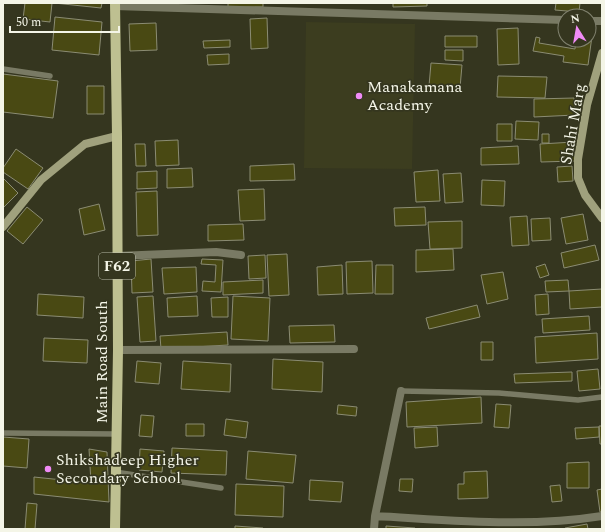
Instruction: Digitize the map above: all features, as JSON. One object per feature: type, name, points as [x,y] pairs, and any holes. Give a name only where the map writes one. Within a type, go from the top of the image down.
[{"type":"main road","name":"Main Road South","points":[[115,5],[118,350],[115,529]]},
{"type":"street","points":[[115,5],[557,20]]},
{"type":"street","name":"Shahi Marg","points":[[602,53],[587,105],[578,159],[578,178],[585,195],[602,218]]},
{"type":"street","points":[[3,227],[41,180],[84,144],[117,136]]},
{"type":"street","points":[[117,256],[216,252],[241,255]]},
{"type":"street","points":[[118,350],[354,349]]},
{"type":"street","points":[[374,529],[375,516],[401,391]]},
{"type":"street","points":[[375,516],[520,522],[562,521],[602,516]]},
{"type":"lane","points":[[3,69],[50,76]]},
{"type":"lane","points":[[401,391],[499,393],[578,400],[602,397]]},
{"type":"lane","points":[[3,433],[116,434]]},
{"type":"lane","points":[[116,472],[221,488]]},
{"type":"shaded area","name":"Manakamana Academy","points":[[306,22],[415,24],[412,169],[304,168]]},
{"type":"building","points":[[25,3],[52,3],[50,22],[23,19]]},
{"type":"building","points":[[54,3],[102,3],[101,8]]},
{"type":"building","points":[[228,3],[263,3],[263,7],[228,7]]},
{"type":"building","points":[[393,3],[427,3],[427,6],[393,7]]},
{"type":"building","points":[[556,3],[580,3],[579,8],[557,8],[557,10],[555,10]]},
{"type":"building","points":[[55,17],[102,22],[99,55],[52,50]]},
{"type":"building","points":[[267,18],[268,48],[251,49],[250,19]]},
{"type":"building","points":[[156,23],[157,50],[130,51],[129,24]]},
{"type":"building","points":[[518,28],[519,64],[498,65],[497,29]]},
{"type":"building","points":[[445,36],[477,36],[477,47],[445,47]]},
{"type":"building","points":[[536,37],[540,38],[539,43],[557,46],[557,48],[590,48],[588,65],[563,62],[564,56],[533,51]]},
{"type":"building","points":[[230,40],[230,47],[204,48],[203,41]]},
{"type":"building","points":[[445,50],[463,50],[463,61],[445,60]]},
{"type":"building","points":[[229,54],[229,64],[208,65],[207,55]]},
{"type":"building","points":[[431,63],[462,65],[460,88],[429,86]]},
{"type":"building","points":[[3,74],[58,81],[53,118],[3,112]]},
{"type":"building","points":[[498,76],[547,77],[545,98],[497,97]]},
{"type":"building","points":[[87,86],[104,86],[104,114],[87,114]]},
{"type":"building","points":[[574,98],[575,115],[534,117],[534,99]]},
{"type":"building","points":[[516,121],[539,122],[538,140],[515,139]]},
{"type":"building","points":[[497,124],[512,124],[512,141],[497,141]]},
{"type":"building","points":[[542,134],[549,134],[549,143],[542,143]]},
{"type":"building","points":[[178,140],[179,165],[156,166],[155,141]]},
{"type":"building","points":[[574,142],[575,161],[541,162],[540,144]]},
{"type":"building","points":[[135,144],[145,144],[146,166],[136,166]]},
{"type":"building","points":[[518,146],[519,164],[481,165],[481,148]]},
{"type":"building","points":[[16,149],[43,168],[28,189],[3,172],[3,168]]},
{"type":"building","points":[[294,164],[295,180],[250,181],[250,166]]},
{"type":"building","points":[[572,166],[573,181],[558,182],[557,167]]},
{"type":"building","points":[[192,168],[193,187],[167,188],[167,169]]},
{"type":"building","points":[[438,170],[440,201],[416,202],[414,172]]},
{"type":"building","points":[[157,171],[157,188],[137,189],[137,172]]},
{"type":"building","points":[[461,173],[463,202],[445,203],[443,174]]},
{"type":"building","points":[[4,179],[18,193],[3,208],[3,180]]},
{"type":"building","points":[[482,180],[505,181],[504,206],[481,205]]},
{"type":"building","points":[[264,189],[265,220],[240,221],[238,190]]},
{"type":"building","points":[[157,191],[158,235],[137,236],[136,192]]},
{"type":"building","points":[[99,204],[105,230],[84,235],[79,209]]},
{"type":"building","points":[[27,207],[43,220],[23,244],[7,231]]},
{"type":"building","points":[[425,207],[426,225],[395,226],[394,208]]},
{"type":"building","points":[[583,214],[588,240],[566,244],[561,218]]},
{"type":"building","points":[[527,216],[529,245],[512,246],[510,217]]},
{"type":"building","points":[[550,218],[551,240],[532,241],[531,219]]},
{"type":"building","points":[[462,221],[462,248],[430,249],[428,222]]},
{"type":"building","points":[[243,224],[244,240],[208,241],[208,225]]},
{"type":"building","points":[[595,245],[599,260],[564,268],[561,253]]},
{"type":"building","points":[[453,249],[454,270],[416,272],[416,250]]},
{"type":"building","points":[[287,254],[289,295],[269,296],[267,255]]},
{"type":"building","points":[[265,255],[266,278],[249,279],[248,256]]},
{"type":"building","points":[[151,259],[153,292],[132,293],[131,261]]},
{"type":"building","points":[[202,259],[223,260],[221,292],[202,291],[203,281],[215,282],[216,265],[201,264]]},
{"type":"building","points":[[372,261],[373,293],[347,294],[346,262]]},
{"type":"building","points":[[545,264],[549,275],[540,278],[536,267]]},
{"type":"building","points":[[342,265],[343,294],[318,295],[317,267]]},
{"type":"building","points":[[376,265],[393,265],[393,294],[375,294]]},
{"type":"building","points":[[196,267],[197,292],[164,294],[162,268]]},
{"type":"building","points":[[503,272],[508,299],[487,304],[481,275]]},
{"type":"building","points":[[263,280],[263,293],[223,295],[223,282]]},
{"type":"building","points":[[568,280],[569,291],[546,292],[545,281]]},
{"type":"building","points":[[602,289],[602,307],[570,309],[569,291]]},
{"type":"building","points":[[38,294],[84,297],[83,318],[37,315]]},
{"type":"building","points":[[548,294],[549,314],[536,315],[535,295]]},
{"type":"building","points":[[153,296],[156,341],[140,342],[137,297]]},
{"type":"building","points":[[197,296],[198,316],[168,317],[167,298]]},
{"type":"building","points":[[233,296],[270,298],[268,341],[231,339]]},
{"type":"building","points":[[228,297],[228,317],[212,317],[211,298]]},
{"type":"building","points":[[477,305],[480,317],[429,329],[426,318]]},
{"type":"building","points":[[589,316],[590,330],[543,333],[542,319]]},
{"type":"building","points":[[334,325],[335,342],[290,343],[289,326]]},
{"type":"building","points":[[227,332],[228,345],[161,349],[160,336]]},
{"type":"building","points":[[597,333],[598,359],[536,363],[535,337]]},
{"type":"building","points":[[44,338],[88,340],[87,363],[43,361]]},
{"type":"building","points":[[481,342],[493,342],[493,360],[481,360]]},
{"type":"building","points":[[273,359],[323,362],[322,392],[272,389]]},
{"type":"building","points":[[137,361],[161,363],[159,384],[135,382]]},
{"type":"building","points":[[183,361],[231,364],[230,392],[181,389]]},
{"type":"building","points":[[598,369],[600,389],[579,391],[577,371]]},
{"type":"building","points":[[572,372],[572,381],[515,383],[514,374]]},
{"type":"building","points":[[481,397],[482,423],[407,427],[406,402]]},
{"type":"building","points":[[496,404],[511,405],[509,428],[494,427]]},
{"type":"building","points":[[338,405],[357,407],[356,416],[337,414]]},
{"type":"building","points":[[141,415],[154,416],[152,437],[139,436]]},
{"type":"building","points":[[226,419],[248,422],[246,438],[224,435]]},
{"type":"building","points":[[186,424],[204,424],[204,436],[186,436]]},
{"type":"building","points":[[599,426],[602,426],[602,444],[600,444]]},
{"type":"building","points":[[437,427],[438,446],[415,448],[414,428]]},
{"type":"building","points":[[599,427],[599,437],[576,439],[575,428]]},
{"type":"building","points":[[3,437],[29,439],[27,468],[3,466]]},
{"type":"building","points":[[172,448],[227,451],[226,475],[171,473]]},
{"type":"building","points":[[89,449],[107,452],[109,502],[34,494],[34,477],[91,483]]},
{"type":"building","points":[[140,449],[164,451],[162,472],[139,470]]},
{"type":"building","points":[[248,451],[296,455],[293,483],[246,479]]},
{"type":"building","points":[[589,462],[589,488],[567,488],[567,463]]},
{"type":"building","points":[[487,471],[488,498],[458,499],[458,484],[464,484],[464,472]]},
{"type":"building","points":[[400,479],[413,479],[412,492],[399,491]]},
{"type":"building","points":[[310,480],[343,482],[341,502],[309,500]]},
{"type":"building","points":[[236,484],[284,486],[283,517],[235,515]]},
{"type":"building","points":[[560,485],[562,501],[552,502],[550,486]]},
{"type":"building","points":[[602,489],[602,512],[600,512],[597,490]]},
{"type":"building","points":[[27,503],[37,504],[35,529],[25,529]]},
{"type":"building","points":[[587,524],[588,529],[565,529],[565,528]]},
{"type":"building","points":[[235,526],[263,528],[263,529],[235,529]]},
{"type":"building","points":[[386,526],[415,528],[415,529],[386,529]]},
{"type":"place","name":"Manakamana Academy","points":[[359,96]]},
{"type":"place","name":"Shikshadeep Higher Secondary School","points":[[48,469]]}]
